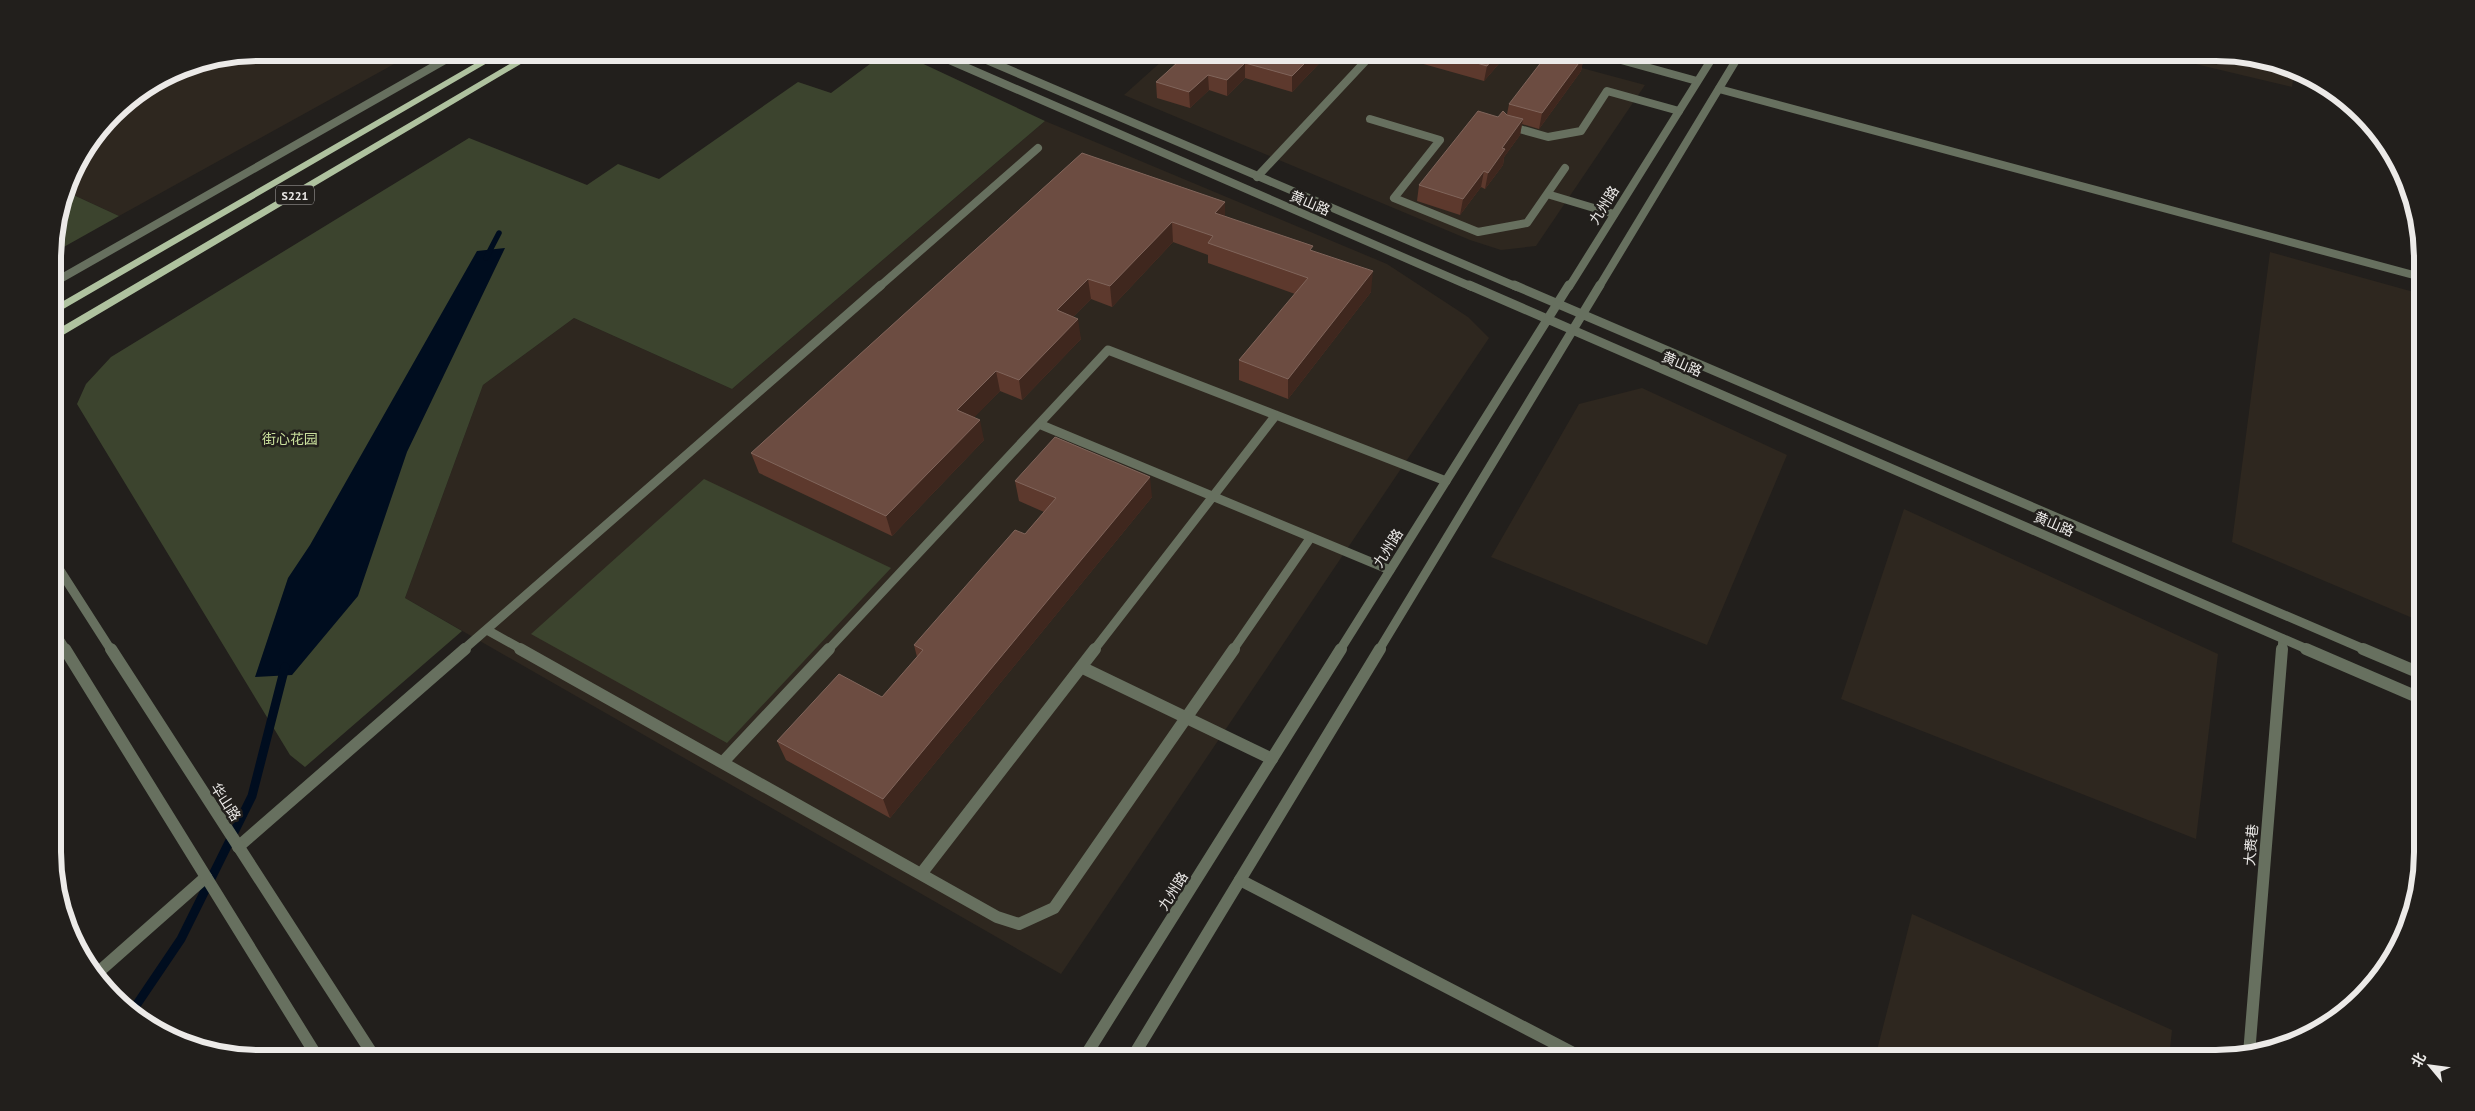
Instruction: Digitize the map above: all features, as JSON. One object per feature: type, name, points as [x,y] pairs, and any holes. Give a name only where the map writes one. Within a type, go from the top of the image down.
[{"type":"main road","name":"S221","points":[[61,307],[486,61]]},
{"type":"main road","name":"S221","points":[[61,333],[522,61]]},
{"type":"street","points":[[61,278],[443,61]]},
{"type":"street","name":"黄山路","points":[[952,61],[2414,696]]},
{"type":"street","name":"黄山路","points":[[989,61],[2414,671]]},
{"type":"street","points":[[1258,177],[1366,61]]},
{"type":"street","points":[[1624,61],[1697,82]]},
{"type":"street","name":"九州路","points":[[1089,1050],[1710,61]]},
{"type":"street","points":[[1137,1050],[1736,61]]},
{"type":"street","points":[[1719,89],[2414,275]]},
{"type":"street","points":[[1506,126],[1548,137],[1581,131],[1607,92],[1679,111]]},
{"type":"street","points":[[1370,119],[1440,140],[1394,198],[1478,232],[1527,223],[1565,168]]},
{"type":"street","points":[[238,847],[1038,148]]},
{"type":"street","points":[[1547,194],[1614,214]]},
{"type":"street","points":[[722,762],[1108,350],[1446,481]]},
{"type":"street","points":[[920,874],[1276,415]]},
{"type":"street","points":[[1039,424],[1390,570]]},
{"type":"street","points":[[486,630],[920,874],[997,916],[1019,924],[1054,908],[1311,537]]},
{"type":"street","name":"华山路","points":[[61,572],[370,1050]]},
{"type":"street","name":"大赉巷","points":[[2250,1047],[2283,639]]},
{"type":"street","points":[[61,642],[313,1050]]},
{"type":"street","points":[[1081,667],[1272,759]]},
{"type":"street","points":[[101,970],[206,878]]},
{"type":"street","points":[[1240,880],[1568,1050]]},
{"type":"shaded area","points":[[259,61],[400,61],[119,216],[72,194],[88,160],[110,129],[129,110],[160,88],[183,76],[233,63]]},
{"type":"shaded area","points":[[1047,61],[1103,61],[1101,63]]},
{"type":"shaded area","points":[[1162,61],[1556,61],[1645,85],[1536,246],[1501,250],[1470,240],[1124,95]]},
{"type":"shaded area","points":[[2183,61],[2216,61],[2255,65],[2294,77],[2292,87]]},
{"type":"shaded area","points":[[1045,121],[1387,264],[1468,317],[1489,338],[1061,974],[405,598],[483,385],[574,318],[732,389]]},
{"type":"shaded area","points":[[2270,252],[2414,292],[2414,619],[2232,542]]},
{"type":"shaded area","points":[[1642,388],[1787,455],[1707,645],[1491,557],[1579,404]]},
{"type":"shaded area","points":[[1904,509],[2218,654],[2196,839],[1841,699]]},
{"type":"shaded area","points":[[1912,914],[2172,1030],[2170,1050],[1877,1050]]},
{"type":"green space","name":"街心花园","points":[[874,61],[917,61],[1045,121],[732,389],[574,318],[483,385],[405,598],[462,631],[305,767],[290,755],[77,404],[86,384],[111,357],[469,138],[587,185],[618,164],[659,179],[798,82],[831,93]]},
{"type":"green space","points":[[72,194],[119,216],[62,248],[65,220]]},
{"type":"green space","points":[[704,479],[891,568],[727,743],[531,634]]},
{"type":"water","points":[[505,248],[407,452],[358,596],[292,675],[255,677],[288,578],[310,545],[477,251]]},
{"type":"building","points":[[1179,61],[1307,61],[1292,76],[1245,63],[1227,80],[1208,75],[1189,92],[1156,82]]},
{"type":"building","points":[[1470,61],[1491,61],[1487,66]]},
{"type":"building","points":[[1542,61],[1580,61],[1542,113],[1509,104]]},
{"type":"building","points":[[1478,111],[1498,117],[1503,111],[1507,115],[1523,119],[1502,148],[1505,149],[1488,173],[1484,171],[1463,199],[1419,185]]},
{"type":"building","points":[[1082,153],[1225,202],[1215,213],[1313,246],[1310,250],[1373,271],[1288,379],[1239,360],[1308,278],[1208,243],[1213,236],[1172,222],[1110,286],[1088,279],[1057,310],[1078,319],[1019,380],[996,371],[957,410],[980,420],[886,516],[751,453]]},
{"type":"building","points":[[1055,437],[1150,477],[883,799],[777,741],[839,674],[882,697],[923,650],[914,645],[1015,530],[1025,534],[1056,498],[1015,481]]},
{"type":"waterway","points":[[486,258],[499,233]]},
{"type":"waterway","points":[[136,1006],[181,939],[252,796],[285,667]]}]
